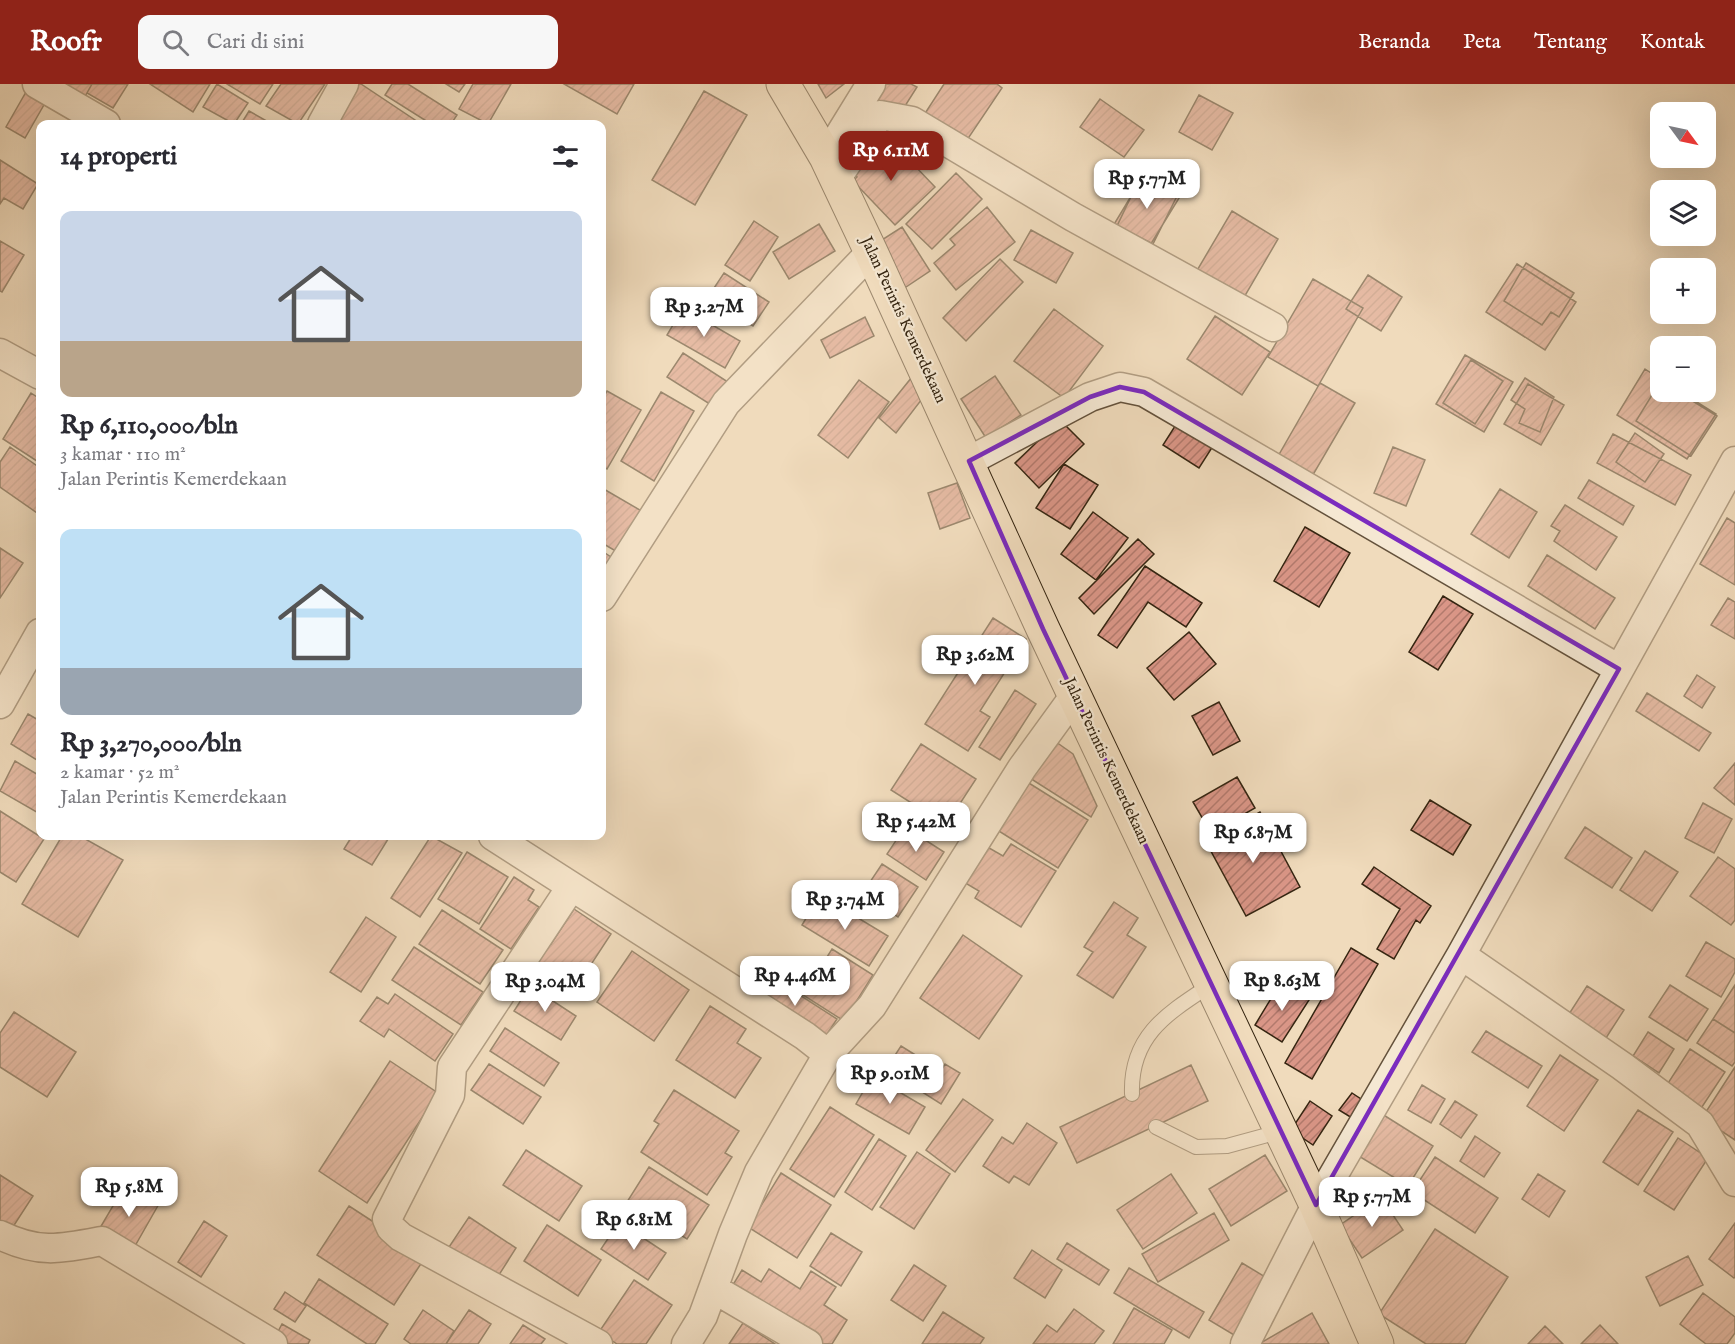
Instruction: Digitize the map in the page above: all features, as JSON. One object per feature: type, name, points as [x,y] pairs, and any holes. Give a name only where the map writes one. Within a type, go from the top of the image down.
[{"type":"main road","name":"Jalan Perintis Kemerdekaan","points":[[783,84],[831,168],[872,252],[1075,694],[1282,1131],[1377,1344]]},
{"type":"street","points":[[37,84],[99,120]]},
{"type":"street","points":[[323,120],[344,84]]},
{"type":"street","points":[[831,168],[871,84]]},
{"type":"street","points":[[831,168],[880,115],[895,115],[912,121],[1073,217],[1274,327]]},
{"type":"street","points":[[606,591],[726,403],[872,252]]},
{"type":"street","points":[[0,353],[36,373]]},
{"type":"street","points":[[969,461],[1090,397],[1120,387],[1144,392],[1619,669]]},
{"type":"street","points":[[1245,1344],[1316,1205],[1461,955],[1735,461]]},
{"type":"street","points":[[0,704],[36,640]]},
{"type":"street","points":[[686,1344],[703,1317],[733,1234],[759,1172],[828,1054],[872,1006],[1022,768],[1075,694]]},
{"type":"street","points":[[499,840],[805,1036],[828,1054]]},
{"type":"street","points":[[571,888],[452,1067],[450,1095],[387,1219],[391,1228],[401,1237],[598,1344]]},
{"type":"street","points":[[1461,955],[1622,1066],[1700,1124],[1735,1182]]},
{"type":"street","points":[[0,1235],[33,1249],[53,1251],[102,1241],[273,1344]]},
{"type":"street","points":[[714,1289],[808,1344]]},
{"type":"lane","points":[[1132,1094],[1131,1073],[1143,1041],[1164,1016],[1212,984]]},
{"type":"lane","points":[[1156,1126],[1196,1147],[1227,1146],[1282,1131]]},
{"type":"highlighted area","points":[[1120,387],[1144,392],[1619,669],[1316,1205],[1043,629],[969,461],[1090,397]]},
{"type":"building","points":[[68,84],[92,84],[83,100],[65,89]]},
{"type":"building","points":[[92,84],[128,84],[113,108],[87,93]]},
{"type":"building","points":[[150,84],[210,84],[193,112]]},
{"type":"building","points":[[217,84],[248,103],[237,120],[227,120],[203,107]]},
{"type":"building","points":[[227,84],[273,84],[260,104]]},
{"type":"building","points":[[281,84],[325,84],[301,120],[291,120],[266,106]]},
{"type":"building","points":[[357,84],[361,84],[415,120],[333,120]]},
{"type":"building","points":[[392,84],[408,84],[457,115],[454,120],[425,120],[385,95]]},
{"type":"building","points":[[446,84],[465,84],[459,92]]},
{"type":"building","points":[[473,84],[511,84],[490,120],[480,120],[459,109]]},
{"type":"building","points":[[564,84],[634,84],[617,114]]},
{"type":"building","points":[[818,84],[844,84],[826,98]]},
{"type":"building","points":[[880,84],[911,84],[917,87],[900,114],[872,97]]},
{"type":"building","points":[[944,84],[997,84],[1002,88],[963,146],[922,118]]},
{"type":"building","points":[[704,91],[747,115],[695,205],[652,180]]},
{"type":"building","points":[[26,92],[45,103],[25,138],[6,127]]},
{"type":"building","points":[[1199,95],[1233,113],[1212,150],[1179,132]]},
{"type":"building","points":[[1100,99],[1144,130],[1124,157],[1080,127]]},
{"type":"building","points":[[249,111],[265,120],[243,120]]},
{"type":"building","points":[[893,143],[935,187],[895,225],[853,181],[857,177],[851,168],[867,146],[878,157]]},
{"type":"building","points":[[0,160],[36,183],[36,187],[23,209],[4,198],[0,204]]},
{"type":"building","points":[[1148,168],[1184,190],[1149,247],[1113,226]]},
{"type":"building","points":[[956,173],[982,199],[932,249],[906,224]]},
{"type":"building","points":[[1141,176],[1178,194],[1153,244],[1117,226]]},
{"type":"building","points":[[987,207],[1015,242],[956,290],[934,263],[955,245],[950,239]]},
{"type":"building","points":[[1232,211],[1278,239],[1239,306],[1192,279]]},
{"type":"building","points":[[754,221],[778,237],[750,281],[725,265]]},
{"type":"building","points":[[819,224],[835,251],[789,279],[773,252]]},
{"type":"building","points":[[902,227],[930,271],[903,289],[874,245]]},
{"type":"building","points":[[1031,230],[1073,253],[1056,283],[1014,260]]},
{"type":"building","points":[[0,241],[24,255],[2,292],[0,291]]},
{"type":"building","points":[[1000,259],[1023,282],[966,341],[943,318]]},
{"type":"building","points":[[1526,263],[1574,293],[1559,317],[1551,312],[1542,325],[1504,301]]},
{"type":"building","points":[[1517,264],[1576,302],[1545,350],[1486,312]]},
{"type":"building","points":[[724,273],[769,302],[753,326],[708,297]]},
{"type":"building","points":[[1368,275],[1402,297],[1381,331],[1346,309]]},
{"type":"building","points":[[1313,279],[1363,308],[1318,386],[1268,357]]},
{"type":"building","points":[[683,308],[740,341],[725,368],[667,335]]},
{"type":"building","points":[[1054,309],[1103,346],[1064,398],[1014,361]]},
{"type":"building","points":[[1215,316],[1270,352],[1242,395],[1187,359]]},
{"type":"building","points":[[865,317],[874,336],[830,358],[821,340]]},
{"type":"building","points":[[683,353],[731,384],[716,408],[667,377]]},
{"type":"building","points":[[1465,355],[1513,382],[1484,432],[1436,404]]},
{"type":"building","points":[[1471,360],[1503,381],[1475,424],[1443,403]]},
{"type":"building","points":[[1645,369],[1650,372],[1650,402],[1697,402],[1716,414],[1687,459],[1617,415]]},
{"type":"building","points":[[995,376],[1021,415],[986,438],[961,399]]},
{"type":"building","points":[[912,377],[922,399],[896,433],[879,418]]},
{"type":"building","points":[[1525,378],[1554,397],[1540,432],[1519,423],[1525,409],[1511,400]]},
{"type":"building","points":[[859,380],[889,402],[848,458],[818,435]]},
{"type":"building","points":[[1320,383],[1355,403],[1307,485],[1273,465]]},
{"type":"building","points":[[1528,384],[1564,405],[1541,445],[1504,424]]},
{"type":"building","points":[[607,391],[641,410],[607,469],[606,468]]},
{"type":"building","points":[[661,392],[694,411],[654,481],[621,461]]},
{"type":"building","points":[[31,393],[36,396],[36,460],[3,439]]},
{"type":"building","points":[[1650,398],[1650,402],[1694,402],[1717,416],[1691,456],[1636,421]]},
{"type":"building","points":[[1060,420],[1084,444],[1039,488],[1015,463]]},
{"type":"building","points":[[1177,423],[1213,446],[1199,468],[1163,445]]},
{"type":"building","points":[[1635,433],[1664,454],[1645,482],[1616,462]]},
{"type":"building","points":[[1613,434],[1691,475],[1675,505],[1597,463]]},
{"type":"building","points":[[10,447],[36,465],[36,512],[0,487],[0,462]]},
{"type":"building","points":[[1393,447],[1425,460],[1406,506],[1374,493]]},
{"type":"building","points":[[1064,464],[1098,485],[1070,529],[1036,508]]},
{"type":"building","points":[[1589,480],[1634,506],[1623,525],[1578,498]]},
{"type":"building","points":[[957,483],[970,518],[940,529],[928,493]]},
{"type":"building","points":[[1500,489],[1537,512],[1509,558],[1471,534]]},
{"type":"building","points":[[606,490],[645,513],[619,553],[606,545]]},
{"type":"building","points":[[1565,505],[1617,537],[1596,570],[1554,541],[1560,531],[1551,526]]},
{"type":"building","points":[[1093,512],[1128,538],[1096,580],[1061,554]]},
{"type":"building","points":[[1727,518],[1735,523],[1735,585],[1700,564]]},
{"type":"building","points":[[1305,527],[1350,553],[1319,607],[1274,581]]},
{"type":"building","points":[[1138,539],[1154,554],[1094,614],[1079,598]]},
{"type":"building","points":[[0,548],[23,563],[0,598]]},
{"type":"building","points":[[606,554],[620,563],[606,585]]},
{"type":"building","points":[[1547,555],[1615,598],[1595,629],[1528,586]]},
{"type":"building","points":[[1145,566],[1202,603],[1186,627],[1148,602],[1117,648],[1098,635]]},
{"type":"building","points":[[1443,596],[1473,614],[1438,670],[1409,652]]},
{"type":"building","points":[[1728,598],[1735,602],[1735,639],[1711,625]]},
{"type":"building","points":[[993,618],[1026,639],[980,711],[990,717],[968,751],[925,724]]},
{"type":"building","points":[[1189,632],[1216,664],[1174,700],[1147,668]]},
{"type":"building","points":[[1697,675],[1715,687],[1702,708],[1684,696]]},
{"type":"building","points":[[1015,690],[1036,704],[1000,760],[979,747]]},
{"type":"building","points":[[1647,693],[1711,733],[1699,751],[1636,711]]},
{"type":"building","points":[[1219,702],[1240,741],[1213,755],[1192,716]]},
{"type":"building","points":[[28,714],[36,719],[36,760],[11,744]]},
{"type":"building","points":[[1049,737],[1073,754],[1097,806],[1091,817],[1025,775]]},
{"type":"building","points":[[921,744],[976,779],[946,825],[891,790]]},
{"type":"building","points":[[15,761],[36,774],[36,812],[0,791]]},
{"type":"building","points":[[1735,763],[1735,805],[1714,788]]},
{"type":"building","points":[[1237,777],[1255,808],[1211,833],[1193,802]]},
{"type":"building","points":[[1024,780],[1088,820],[1058,868],[994,828]]},
{"type":"building","points":[[1430,800],[1471,825],[1453,855],[1411,830]]},
{"type":"building","points":[[1703,803],[1732,819],[1714,853],[1685,838]]},
{"type":"building","points":[[0,811],[36,834],[36,840],[43,840],[16,882],[0,872]]},
{"type":"building","points":[[1260,812],[1300,887],[1246,916],[1206,842]]},
{"type":"building","points":[[905,827],[944,852],[926,880],[887,854]]},
{"type":"building","points":[[1585,827],[1632,858],[1612,888],[1565,858]]},
{"type":"building","points":[[60,840],[87,840],[123,860],[78,937],[22,904]]},
{"type":"building","points":[[350,840],[388,840],[372,865],[344,849]]},
{"type":"building","points":[[428,840],[438,840],[462,853],[420,917],[391,898]]},
{"type":"building","points":[[1011,844],[1056,871],[1021,927],[975,898],[979,891],[962,881],[984,845],[1003,856]]},
{"type":"building","points":[[1645,851],[1678,872],[1652,911],[1620,890]]},
{"type":"building","points":[[467,852],[508,877],[479,924],[438,899]]},
{"type":"building","points":[[1718,857],[1735,869],[1735,920],[1731,925],[1690,896]]},
{"type":"building","points":[[882,864],[918,887],[898,917],[862,894]]},
{"type":"building","points":[[1374,867],[1431,906],[1420,923],[1416,920],[1394,959],[1377,949],[1400,909],[1362,884]]},
{"type":"building","points":[[514,877],[534,890],[528,900],[539,907],[511,949],[480,929]]},
{"type":"building","points":[[820,895],[888,936],[869,966],[802,925]]},
{"type":"building","points":[[1114,902],[1138,918],[1127,935],[1146,947],[1113,998],[1077,975],[1093,952],[1084,947]]},
{"type":"building","points":[[574,909],[611,934],[575,989],[530,958],[542,939],[551,944]]},
{"type":"building","points":[[442,910],[503,950],[480,984],[419,944]]},
{"type":"building","points":[[366,917],[396,937],[361,992],[330,972]]},
{"type":"building","points":[[963,935],[1022,976],[979,1039],[920,998]]},
{"type":"building","points":[[1706,942],[1735,959],[1735,972],[1721,997],[1686,976]]},
{"type":"building","points":[[414,947],[483,992],[461,1025],[392,980]]},
{"type":"building","points":[[1351,948],[1378,964],[1312,1079],[1285,1063]]},
{"type":"building","points":[[832,949],[873,975],[844,1021],[803,995]]},
{"type":"building","points":[[632,951],[689,990],[654,1041],[597,1002]]},
{"type":"building","points":[[767,974],[837,1019],[824,1039],[753,997]]},
{"type":"building","points":[[1281,982],[1309,1000],[1282,1042],[1255,1025]]},
{"type":"building","points":[[1670,985],[1708,1009],[1687,1041],[1649,1017]]},
{"type":"building","points":[[1735,985],[1735,1033],[1713,1019]]},
{"type":"building","points":[[530,986],[576,1016],[561,1040],[514,1011]]},
{"type":"building","points":[[1587,986],[1624,1010],[1606,1038],[1569,1014]]},
{"type":"building","points":[[395,994],[453,1034],[435,1061],[389,1029],[384,1037],[360,1021],[377,997],[388,1004]]},
{"type":"building","points":[[710,1006],[746,1029],[737,1043],[761,1058],[735,1098],[676,1060]]},
{"type":"building","points":[[14,1012],[76,1052],[47,1097],[0,1067],[0,1033]]},
{"type":"building","points":[[1713,1019],[1735,1033],[1735,1062],[1732,1066],[1697,1043]]},
{"type":"building","points":[[505,1028],[559,1063],[544,1086],[490,1051]]},
{"type":"building","points":[[1486,1031],[1542,1066],[1528,1088],[1472,1052]]},
{"type":"building","points":[[1648,1032],[1674,1049],[1659,1073],[1633,1056]]},
{"type":"building","points":[[901,1046],[941,1071],[945,1064],[960,1073],[941,1104],[886,1069]]},
{"type":"building","points":[[1690,1049],[1725,1072],[1698,1113],[1663,1091]]},
{"type":"building","points":[[1560,1055],[1598,1080],[1564,1131],[1527,1106]]},
{"type":"building","points":[[390,1061],[438,1093],[367,1203],[319,1171]]},
{"type":"building","points":[[489,1064],[541,1097],[523,1124],[471,1090]]},
{"type":"building","points":[[1191,1065],[1208,1101],[1077,1163],[1060,1127]]},
{"type":"building","points":[[1735,1067],[1735,1140],[1702,1118]]},
{"type":"building","points":[[872,1076],[925,1107],[909,1134],[856,1104]]},
{"type":"building","points":[[1422,1085],[1445,1099],[1431,1123],[1408,1110]]},
{"type":"building","points":[[674,1090],[739,1131],[725,1153],[732,1157],[707,1195],[641,1152],[659,1124],[654,1121]]},
{"type":"building","points":[[1352,1093],[1364,1101],[1352,1118],[1339,1110]]},
{"type":"building","points":[[963,1099],[993,1120],[955,1172],[926,1150]]},
{"type":"building","points":[[1310,1101],[1332,1116],[1313,1145],[1291,1130]]},
{"type":"building","points":[[1455,1101],[1477,1115],[1461,1138],[1440,1124]]},
{"type":"building","points":[[830,1107],[874,1135],[834,1197],[790,1169]]},
{"type":"building","points":[[1638,1110],[1673,1132],[1638,1185],[1603,1162]]},
{"type":"building","points":[[1382,1114],[1433,1146],[1408,1186],[1357,1155]]},
{"type":"building","points":[[1027,1123],[1057,1143],[1029,1185],[1014,1176],[1009,1183],[983,1166],[1002,1137],[1013,1144]]},
{"type":"building","points":[[1475,1136],[1500,1153],[1484,1177],[1460,1161]]},
{"type":"building","points":[[1678,1138],[1708,1158],[1674,1210],[1644,1191]]},
{"type":"building","points":[[879,1139],[906,1156],[872,1210],[845,1192]]},
{"type":"building","points":[[526,1150],[582,1186],[559,1221],[503,1185]]},
{"type":"building","points":[[917,1152],[950,1174],[914,1229],[880,1207]]},
{"type":"building","points":[[1265,1155],[1287,1191],[1231,1226],[1209,1189]]},
{"type":"building","points":[[1435,1157],[1498,1198],[1475,1233],[1412,1192]]},
{"type":"building","points":[[649,1167],[709,1205],[687,1239],[627,1202]]},
{"type":"building","points":[[781,1173],[831,1205],[797,1258],[748,1227]]},
{"type":"building","points":[[1171,1174],[1197,1213],[1143,1249],[1117,1210]]},
{"type":"building","points":[[1538,1174],[1565,1191],[1549,1217],[1522,1199]]},
{"type":"building","points":[[0,1175],[33,1196],[9,1233],[0,1227]]},
{"type":"building","points":[[127,1182],[160,1202],[131,1253],[97,1233]]},
{"type":"building","points":[[1381,1197],[1403,1230],[1362,1258],[1340,1225]]},
{"type":"building","points":[[349,1206],[426,1256],[394,1305],[317,1255]]},
{"type":"building","points":[[1214,1213],[1229,1240],[1158,1282],[1142,1254]]},
{"type":"building","points":[[469,1217],[516,1248],[497,1278],[449,1247]]},
{"type":"building","points":[[204,1221],[227,1236],[201,1277],[178,1262]]},
{"type":"building","points":[[619,1222],[666,1253],[648,1280],[601,1249]]},
{"type":"building","points":[[1735,1223],[1735,1277],[1734,1278],[1709,1259]]},
{"type":"building","points":[[547,1225],[601,1260],[578,1296],[524,1261]]},
{"type":"building","points":[[1435,1229],[1508,1277],[1465,1344],[1426,1344],[1379,1314]]},
{"type":"building","points":[[831,1233],[862,1252],[841,1286],[810,1266]]},
{"type":"building","points":[[1067,1243],[1109,1270],[1099,1285],[1057,1259]]},
{"type":"building","points":[[1032,1250],[1062,1270],[1045,1298],[1014,1278]]},
{"type":"building","points":[[1688,1256],[1703,1285],[1660,1306],[1646,1277]]},
{"type":"building","points":[[1242,1263],[1272,1281],[1239,1338],[1209,1320]]},
{"type":"building","points":[[914,1265],[946,1286],[923,1321],[891,1300]]},
{"type":"building","points":[[1129,1268],[1204,1312],[1189,1338],[1114,1293]]},
{"type":"building","points":[[769,1269],[800,1289],[811,1271],[836,1287],[824,1305],[847,1320],[832,1344],[819,1344],[731,1288],[742,1270],[761,1282]]},
{"type":"building","points":[[319,1279],[388,1324],[375,1344],[367,1344],[304,1303]]},
{"type":"building","points":[[634,1280],[672,1305],[646,1344],[617,1344],[599,1332]]},
{"type":"building","points":[[285,1292],[306,1306],[295,1322],[274,1309]]},
{"type":"building","points":[[1703,1293],[1735,1317],[1735,1333],[1727,1344],[1706,1344],[1680,1324]]},
{"type":"building","points":[[1134,1308],[1172,1330],[1164,1344],[1113,1344]]},
{"type":"building","points":[[1074,1309],[1104,1331],[1094,1344],[1033,1344],[1047,1325],[1057,1332]]},
{"type":"building","points":[[423,1310],[454,1331],[446,1344],[411,1344],[404,1339]]},
{"type":"building","points":[[469,1310],[491,1324],[478,1344],[446,1344]]},
{"type":"building","points":[[943,1312],[984,1338],[980,1344],[922,1344]]},
{"type":"building","points":[[1312,1313],[1329,1344],[1259,1344]]},
{"type":"building","points":[[743,1323],[775,1344],[729,1344]]},
{"type":"building","points":[[282,1324],[310,1340],[308,1344],[278,1344],[273,1341]]},
{"type":"building","points":[[523,1325],[545,1339],[541,1344],[510,1344]]},
{"type":"building","points":[[1600,1325],[1618,1344],[1581,1344]]},
{"type":"building","points":[[1545,1326],[1563,1344],[1528,1344]]}]
